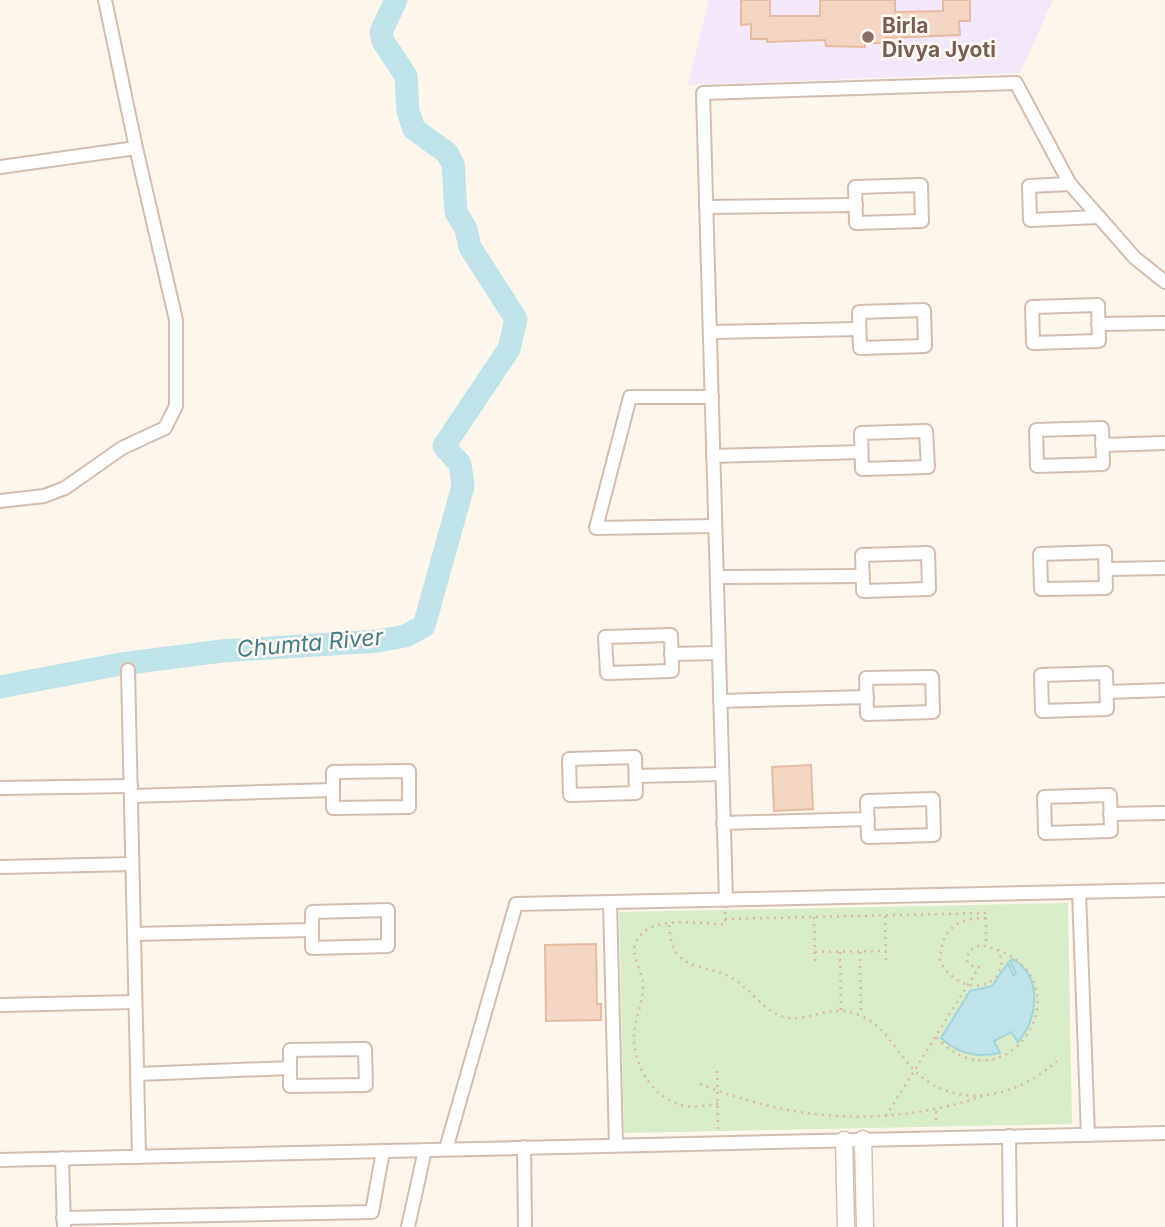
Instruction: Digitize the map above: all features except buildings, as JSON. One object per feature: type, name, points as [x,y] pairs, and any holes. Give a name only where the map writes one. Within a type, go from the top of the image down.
[{"type":"street","points":[[0,501],[44,496],[65,488],[122,448],[159,433],[173,417],[178,391],[178,328],[105,0]]},
{"type":"street","points":[[726,900],[703,93],[1016,83],[1070,184],[1135,258],[1165,282]]},
{"type":"street","points":[[0,167],[136,148]]},
{"type":"street","points":[[1070,184],[1029,186],[1030,220],[1099,217]]},
{"type":"street","points":[[920,185],[922,221],[856,223],[856,205],[855,187],[920,185]]},
{"type":"street","points":[[706,207],[856,205]]},
{"type":"street","points":[[1098,305],[1098,324],[1099,341],[1033,343],[1032,307],[1098,305]]},
{"type":"street","points":[[924,310],[925,346],[860,348],[859,329],[859,312],[924,310]]},
{"type":"street","points":[[1098,324],[1165,323]]},
{"type":"street","points":[[710,332],[859,329]]},
{"type":"street","points":[[712,397],[630,397],[596,528],[715,526]]},
{"type":"street","points":[[1102,428],[1102,445],[1103,464],[1037,466],[1036,430],[1102,428]]},
{"type":"street","points":[[926,431],[928,467],[862,469],[862,452],[861,433],[926,431]]},
{"type":"street","points":[[1102,445],[1165,443]]},
{"type":"street","points":[[713,456],[862,452]]},
{"type":"street","points":[[1105,552],[1106,569],[1106,588],[1041,589],[1040,554],[1105,552]]},
{"type":"street","points":[[928,553],[929,589],[863,591],[863,576],[862,555],[928,553]]},
{"type":"street","points":[[1106,569],[1165,568]]},
{"type":"street","points":[[717,577],[863,576]]},
{"type":"street","points":[[671,635],[671,654],[672,671],[607,673],[605,637],[671,635]]},
{"type":"street","points":[[671,654],[719,653]]},
{"type":"street","points":[[128,670],[139,1157]]},
{"type":"street","points":[[1106,673],[1107,692],[1107,709],[1042,711],[1041,675],[1106,673]]},
{"type":"street","points":[[932,677],[933,712],[867,714],[867,697],[866,678],[932,677]]},
{"type":"street","points":[[1107,692],[1165,690]]},
{"type":"street","points":[[720,701],[867,697]]},
{"type":"street","points":[[635,757],[636,776],[636,793],[570,795],[569,759],[635,757]]},
{"type":"street","points":[[409,771],[409,807],[334,808],[333,790],[333,772],[409,771]]},
{"type":"street","points":[[636,776],[722,774]]},
{"type":"street","points":[[0,788],[131,791],[333,790]]},
{"type":"street","points":[[1110,795],[1110,814],[1111,831],[1045,833],[1044,797],[1110,795]]},
{"type":"street","points":[[933,799],[934,835],[868,837],[868,820],[867,801],[933,799]]},
{"type":"street","points":[[1110,814],[1165,813]]},
{"type":"street","points":[[723,822],[868,820]]},
{"type":"street","points":[[0,867],[132,864]]},
{"type":"street","points":[[446,1149],[516,904],[1165,890]]},
{"type":"street","points":[[1079,892],[1088,1135]]},
{"type":"street","points":[[610,902],[616,1145]]},
{"type":"street","points":[[387,911],[388,946],[312,948],[312,930],[312,912],[387,911]]},
{"type":"street","points":[[134,934],[312,930]]},
{"type":"street","points":[[0,1005],[135,1002]]},
{"type":"street","points":[[365,1049],[366,1085],[290,1086],[290,1068],[290,1050],[365,1049]]},
{"type":"street","points":[[137,1074],[290,1068]]},
{"type":"street","points":[[0,1160],[1165,1133]]},
{"type":"street","points":[[1009,1136],[1010,1227]]},
{"type":"street","points":[[863,1139],[865,1227]]},
{"type":"street","points":[[844,1140],[846,1227]]},
{"type":"street","points":[[524,1147],[526,1227]]},
{"type":"street","points":[[408,1227],[425,1150]]},
{"type":"street","points":[[62,1158],[63,1222],[372,1212],[383,1151]]},
{"type":"path","points":[[986,894],[986,946]]},
{"type":"path","points":[[725,919],[986,913]]},
{"type":"path","points":[[885,915],[886,962]]},
{"type":"path","points":[[814,917],[815,962]]},
{"type":"path","points":[[986,918],[967,918],[944,935],[940,961],[955,981],[968,986],[982,986],[995,977],[1000,962],[997,948]]},
{"type":"path","points":[[718,1104],[686,1106],[667,1098],[649,1082],[634,1048],[644,986],[633,951],[637,938],[657,925],[725,924]]},
{"type":"path","points":[[669,925],[671,941],[678,955],[692,964],[732,978],[767,1009],[787,1018],[841,1010],[861,1015],[878,1026],[915,1071],[936,1085],[957,1094],[987,1095]]},
{"type":"path","points":[[886,1116],[979,967],[975,968],[967,961],[969,951],[975,946],[997,948],[1021,962],[1033,978],[1038,1010],[1030,1033],[1009,1055],[989,1060],[959,1056],[936,1037]]},
{"type":"path","points":[[815,952],[886,951]]},
{"type":"path","points":[[840,952],[841,1010]]},
{"type":"path","points":[[860,952],[861,1015]]},
{"type":"path","points":[[700,1084],[748,1102],[799,1112],[843,1118],[886,1116],[936,1111],[987,1095],[1012,1091],[1036,1079],[1057,1060]]},
{"type":"path","points":[[717,1071],[719,1143]]},
{"type":"path","points":[[936,1111],[937,1137]]},
{"type":"shaded area","name":"Birla Divya Jyoti","points":[[709,0],[1053,0],[1020,73],[688,85]]},
{"type":"green space","points":[[1068,903],[1072,1124],[624,1133],[619,912]]},
{"type":"water","points":[[1013,959],[1023,967],[1029,977],[1034,999],[1030,1022],[1018,1042],[1011,1032],[994,1041],[1000,1053],[976,1055],[954,1048],[941,1038],[970,991],[992,986],[1008,963],[1013,975],[1016,974],[1010,961]]},
{"type":"waterway","name":"Chumta River","points":[[0,687],[121,664],[222,651],[378,641],[405,636],[424,626],[463,486],[460,464],[444,446],[509,349],[516,319],[470,247],[466,229],[456,212],[453,164],[447,153],[414,129],[408,111],[406,76],[383,41],[381,32],[396,0]]},
{"type":"place","name":"Birla Divya Jyoti","points":[[868,37]]}]
